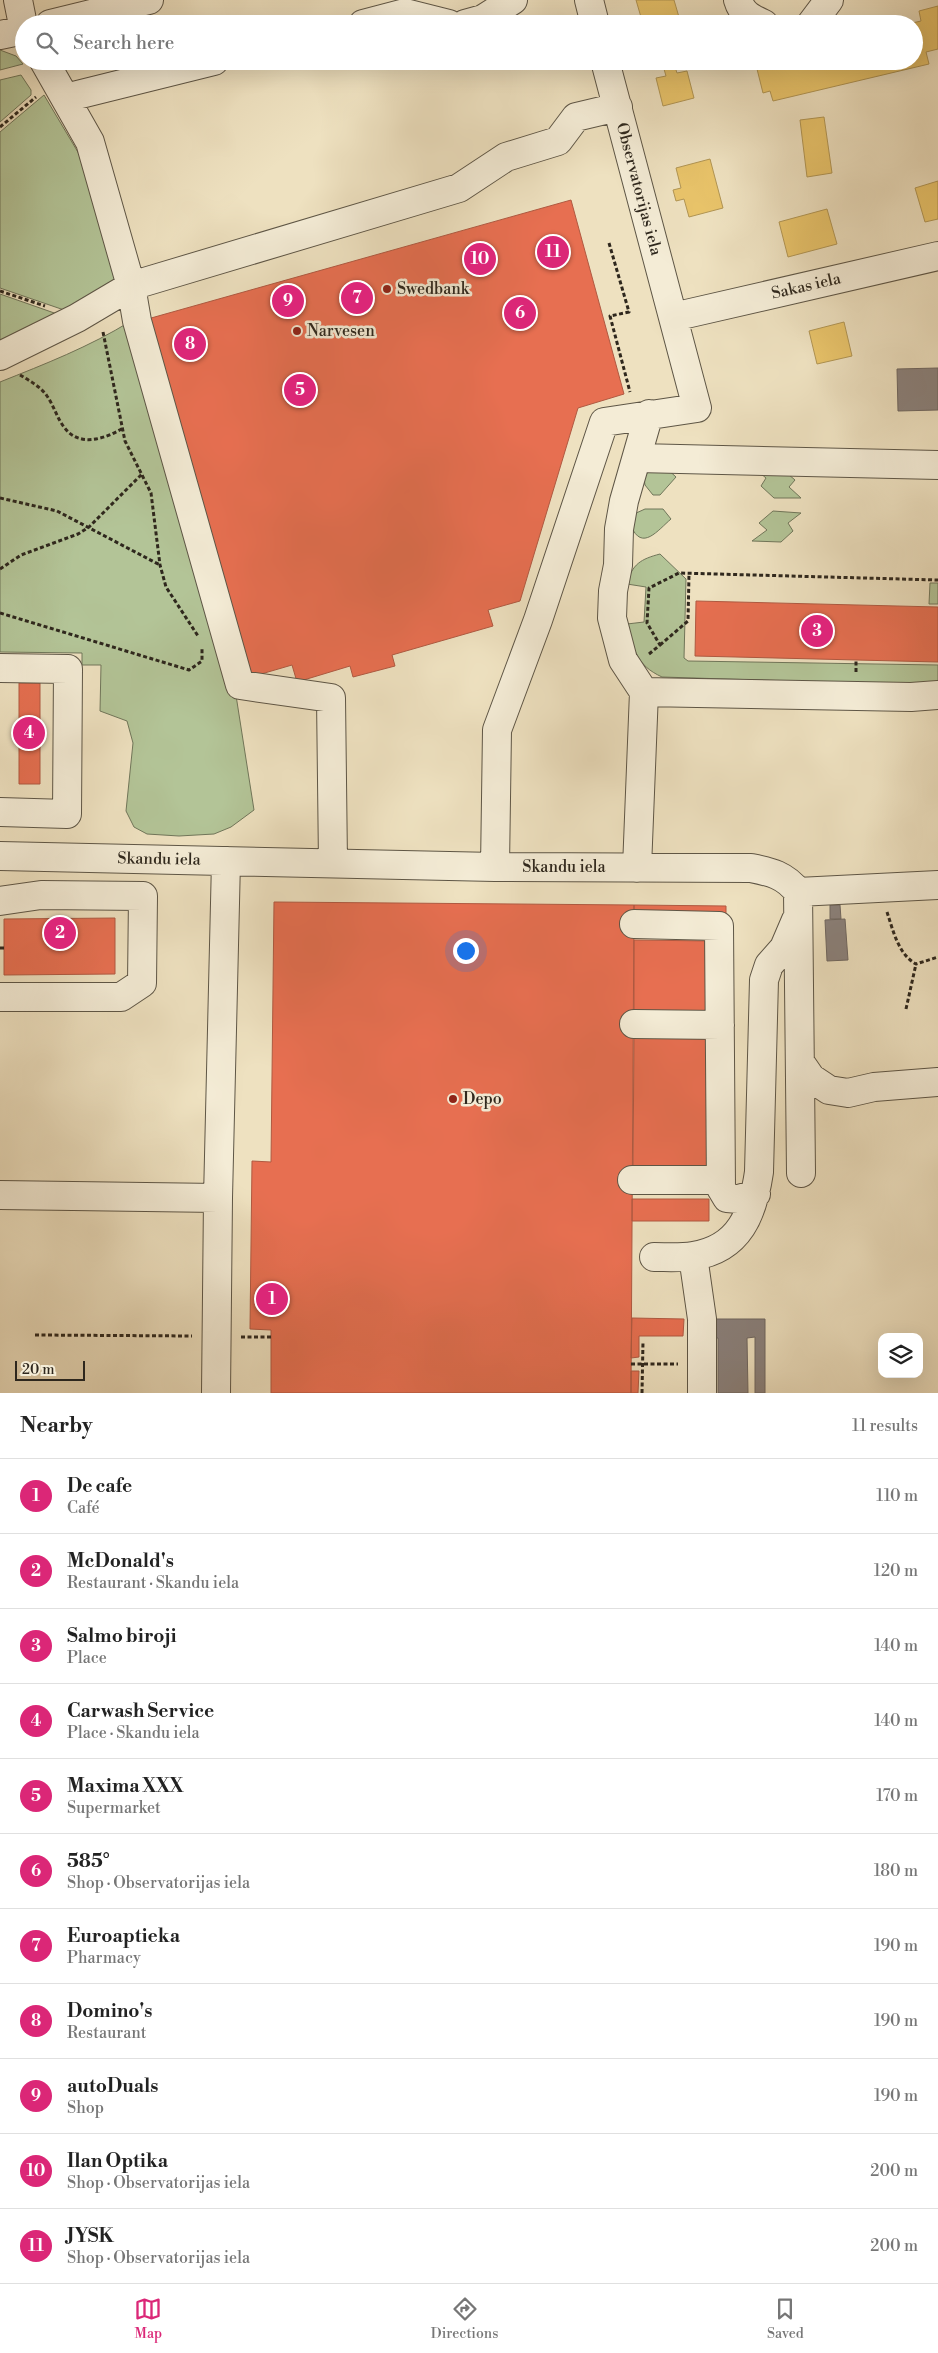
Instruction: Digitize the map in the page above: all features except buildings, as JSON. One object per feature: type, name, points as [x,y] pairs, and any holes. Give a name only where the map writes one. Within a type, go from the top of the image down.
[{"type":"street","points":[[18,0],[21,15]]},
{"type":"street","points":[[90,15],[149,0]]},
{"type":"street","points":[[489,15],[513,0]]},
{"type":"street","points":[[589,0],[593,15]]},
{"type":"street","points":[[738,0],[740,8],[746,15]]},
{"type":"street","points":[[818,15],[829,0]]},
{"type":"street","points":[[397,15],[405,13],[413,15]]},
{"type":"street","points":[[0,35],[15,32]]},
{"type":"street","points":[[50,70],[90,142],[131,286],[137,321],[240,685],[331,698],[333,863]]},
{"type":"street","points":[[66,98],[178,70]]},
{"type":"street","name":"Observatorijas iela","points":[[608,70],[697,408],[643,415]]},
{"type":"street","points":[[8,364],[77,318],[131,286],[459,188],[506,157],[558,141],[576,117],[618,107]]},
{"type":"street","name":"Sakas iela","points":[[673,317],[938,256]]},
{"type":"street","points":[[495,867],[497,730],[538,620],[604,422],[643,415],[643,430],[638,458],[624,501],[619,528],[618,565],[613,591],[612,618],[623,660],[636,681],[637,868]]},
{"type":"street","points":[[638,458],[938,465]]},
{"type":"street","points":[[0,668],[68,669],[66,814],[0,812]]},
{"type":"street","points":[[636,681],[911,697],[938,695]]},
{"type":"street","name":"Skandu iela","points":[[0,856],[495,867],[751,868],[769,871],[786,878],[798,903]]},
{"type":"street","points":[[12,997],[121,997],[142,983],[143,858]]},
{"type":"street","points":[[216,1393],[218,1198],[226,861]]},
{"type":"street","points":[[798,903],[879,888],[938,884]]},
{"type":"street","points":[[3,901],[40,895],[143,896]]},
{"type":"street","points":[[3,901],[37,908],[108,908],[124,916],[124,975],[115,985],[42,986],[12,997]]},
{"type":"street","points":[[798,903],[801,1173]]},
{"type":"street","points":[[654,1257],[693,1256],[711,1251],[730,1240],[741,1230],[750,1214],[756,1194],[759,1172],[764,980],[769,966],[784,948],[798,903]]},
{"type":"street","points":[[634,924],[719,926],[721,1188],[726,1198],[739,1199],[756,1194]]},
{"type":"street","points":[[634,1024],[720,1025]]},
{"type":"street","points":[[761,1063],[765,1072],[774,1079],[786,1080],[793,1075],[800,1062]]},
{"type":"street","points":[[800,1062],[811,1078],[829,1090],[848,1093],[874,1087],[938,1082]]},
{"type":"street","points":[[632,1180],[721,1180]]},
{"type":"street","points":[[0,1195],[218,1198]]},
{"type":"street","points":[[693,1256],[702,1319],[702,1393]]},
{"type":"path","points":[[610,243],[629,312],[610,316],[643,415]]},
{"type":"path","points":[[0,291],[48,308]]},
{"type":"path","points":[[104,332],[125,441],[151,493],[160,565],[166,587],[199,640]]},
{"type":"path","points":[[8,364],[35,384],[47,396],[64,428],[76,438],[92,440],[109,436],[123,428]]},
{"type":"path","points":[[0,569],[21,555],[78,534],[89,527],[142,474]]},
{"type":"path","points":[[0,498],[57,511],[160,565]]},
{"type":"path","points":[[660,645],[647,623],[649,588],[679,574],[938,580]]},
{"type":"path","points":[[636,681],[660,645],[688,621],[689,574]]},
{"type":"path","points":[[0,613],[189,670],[202,661],[202,646]]},
{"type":"path","points":[[879,888],[897,941],[908,959],[916,964]]},
{"type":"path","points":[[916,964],[938,956]]},
{"type":"path","points":[[906,1009],[916,964]]},
{"type":"path","points":[[35,1335],[271,1337]]},
{"type":"path","points":[[642,1393],[643,1341]]},
{"type":"path","points":[[631,1364],[702,1364]]},
{"type":"green space","points":[[0,50],[15,56],[15,66],[0,70]]},
{"type":"green space","points":[[21,75],[31,90],[31,95],[0,122],[0,80]]},
{"type":"green space","points":[[44,95],[85,164],[116,272],[115,280],[67,311],[0,288],[0,132]]},
{"type":"green space","points":[[0,294],[60,315],[0,343]]},
{"type":"green space","points":[[131,321],[235,689],[254,810],[231,827],[214,834],[179,836],[147,834],[134,827],[126,811],[133,743],[127,721],[100,711],[101,665],[82,665],[82,653],[0,652],[0,382],[83,347]]},
{"type":"green space","points":[[664,466],[676,477],[660,495],[653,495],[645,485],[644,479],[650,468]]},
{"type":"green space","points":[[753,467],[781,468],[795,480],[789,487],[801,498],[774,498],[761,486],[766,478]]},
{"type":"green space","points":[[645,509],[663,509],[671,519],[656,533],[645,538],[635,534],[631,526],[634,514]]},
{"type":"green space","points":[[773,511],[801,513],[788,523],[793,531],[781,542],[752,541],[767,530],[759,523]]},
{"type":"green space","points":[[660,554],[686,579],[684,658],[688,661],[938,665],[938,684],[662,677],[641,662],[637,656],[627,624],[644,622],[646,587],[627,584],[629,577],[638,563]]},
{"type":"green space","points":[[930,583],[938,583],[938,604],[929,604]]},
{"type":"place","name":"JYSK","points":[[553,252]]},
{"type":"place","name":"Ilan Optika","points":[[480,259]]},
{"type":"place","name":"Swedbank","points":[[387,289]]},
{"type":"place","name":"Euroaptieka","points":[[357,298]]},
{"type":"place","name":"autoDuals","points":[[288,301]]},
{"type":"place","name":"585°","points":[[520,313]]},
{"type":"place","name":"Narvesen","points":[[297,331]]},
{"type":"place","name":"Domino's","points":[[190,344]]},
{"type":"place","name":"Maxima XXX","points":[[300,390]]},
{"type":"place","name":"Salmo biroji","points":[[817,631]]},
{"type":"place","name":"Carwash Service","points":[[29,733]]},
{"type":"place","name":"McDonald's","points":[[60,933]]},
{"type":"place","name":"Depo","points":[[453,1099]]},
{"type":"place","name":"De cafe","points":[[272,1299]]}]
